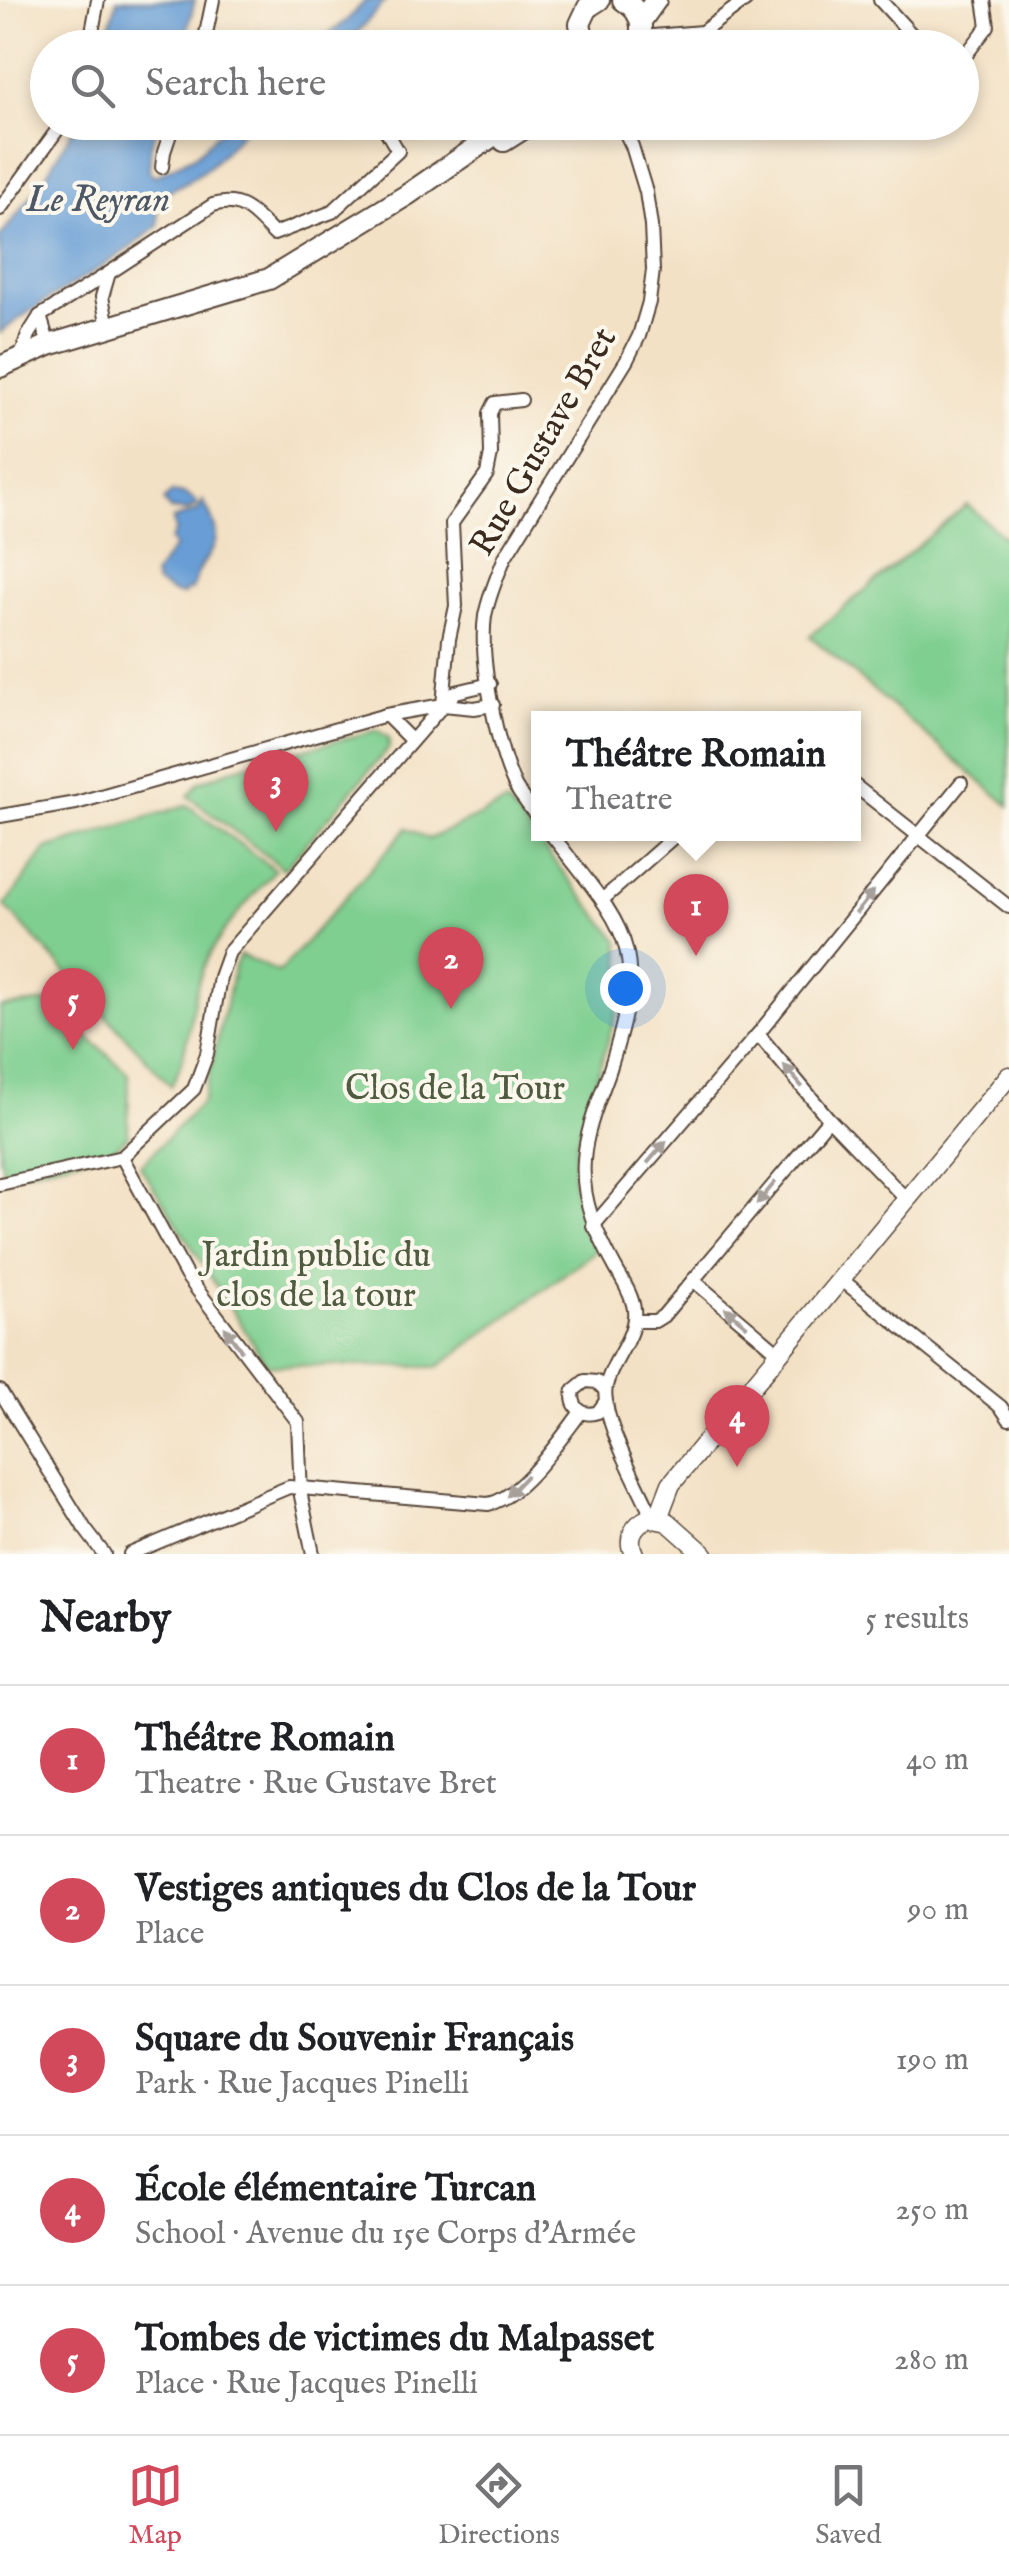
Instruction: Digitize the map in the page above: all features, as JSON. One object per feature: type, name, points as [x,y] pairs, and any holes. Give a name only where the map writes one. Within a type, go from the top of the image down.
[{"type":"main road","points":[[582,30],[582,15],[599,0]]},
{"type":"main road","points":[[623,0],[631,5],[638,30]]},
{"type":"main road","points":[[641,30],[656,0]]},
{"type":"main road","points":[[407,195],[486,140]]},
{"type":"main road","points":[[0,367],[49,345],[269,279],[503,140]]},
{"type":"main road","points":[[629,1552],[634,1529],[654,1518],[666,1492],[1009,1076]]},
{"type":"main road","points":[[654,1518],[668,1522],[679,1547],[704,1554]]},
{"type":"street","points":[[92,30],[98,0]]},
{"type":"street","points":[[207,30],[213,0]]},
{"type":"street","points":[[705,30],[746,0]]},
{"type":"street","points":[[880,0],[908,30]]},
{"type":"street","points":[[979,38],[988,26],[984,0]]},
{"type":"street","points":[[0,209],[50,140]]},
{"type":"street","points":[[162,167],[168,140]]},
{"type":"street","points":[[21,357],[40,316],[213,204],[228,200],[244,204],[274,234],[332,212],[398,151],[392,140]]},
{"type":"street","name":"Rue Gustave Bret","points":[[531,808],[518,790],[499,740],[484,622],[490,593],[505,557],[626,360],[644,319],[652,270],[652,226],[644,180],[629,140]]},
{"type":"street","name":"Rue Gustave Bret","points":[[631,140],[632,146]]},
{"type":"street","points":[[108,327],[102,296],[109,273]]},
{"type":"street","points":[[40,316],[49,345]]},
{"type":"street","points":[[443,705],[448,639],[456,606],[452,523],[486,474],[491,454],[490,414],[495,403],[521,400]]},
{"type":"street","points":[[0,1184],[122,1158],[194,1090],[207,1054],[220,977],[229,952],[443,705],[456,692],[490,684]]},
{"type":"street","points":[[0,816],[76,803],[386,715],[443,705],[493,705]]},
{"type":"street","points":[[386,715],[412,740]]},
{"type":"street","points":[[594,1226],[758,1034],[961,783]]},
{"type":"street","points":[[861,790],[1009,907]]},
{"type":"street","points":[[130,1554],[278,1488],[502,1502],[605,1396],[634,1321],[632,1302],[586,1204],[584,1155],[624,1024],[631,984],[625,939],[602,900],[556,841]]},
{"type":"street","points":[[602,900],[669,841]]},
{"type":"street","points":[[758,1034],[829,1118],[906,1199]]},
{"type":"street","points":[[634,1321],[664,1316],[829,1118]]},
{"type":"street","points":[[122,1158],[186,1275],[298,1422],[301,1487],[313,1554]]},
{"type":"street","points":[[692,1280],[780,1354]]},
{"type":"street","points":[[842,1280],[1009,1418]]},
{"type":"street","points":[[615,1436],[574,1405],[572,1395],[577,1386],[589,1380],[623,1346]]},
{"type":"street","points":[[589,1380],[598,1382],[605,1396],[631,1476],[654,1518]]},
{"type":"street","points":[[0,1392],[104,1554]]},
{"type":"street","points":[[642,1493],[666,1492]]},
{"type":"green space","points":[[967,505],[1009,541],[1009,806],[810,636]]},
{"type":"green space","points":[[377,730],[389,738],[389,748],[284,869],[188,796],[199,782],[235,768]]},
{"type":"green space","points":[[507,803],[531,833],[531,841],[538,841],[619,941],[624,989],[576,1145],[573,1180],[581,1222],[597,1250],[438,1367],[267,1365],[140,1166],[203,1101],[240,955],[279,972],[407,828],[429,839]]},
{"type":"green space","points":[[187,805],[275,870],[212,949],[195,993],[182,1060],[171,1086],[5,906],[46,849]]},
{"type":"green space","points":[[49,1002],[129,1074],[128,1136],[110,1151],[5,1176],[0,1158],[0,1007]]},
{"type":"water","points":[[117,0],[195,0],[187,30],[109,30]]},
{"type":"water","points":[[366,0],[386,0],[360,30],[334,30]]},
{"type":"water","name":"Le Reyran","points":[[66,140],[153,140],[149,171],[155,176],[196,155],[211,140],[235,140],[209,167],[157,197],[158,225],[140,240],[0,333],[0,237],[45,178]]},
{"type":"water","points":[[172,492],[185,494],[197,506],[186,511],[170,510],[164,501]]},
{"type":"water","points":[[203,501],[212,518],[216,540],[192,590],[187,589],[184,595],[173,593],[156,583],[154,575],[175,546],[170,541],[175,531],[173,519],[198,511]]},
{"type":"place","name":"Square du Souvenir Français","points":[[276,832]]},
{"type":"place","name":"Théâtre Romain","points":[[696,956]]},
{"type":"place","name":"Vestiges antiques du Clos de la Tour","points":[[451,1009]]},
{"type":"place","name":"Tombes de victimes du Malpasset","points":[[73,1050]]},
{"type":"place","name":"École élémentaire Turcan","points":[[737,1467]]},
{"type":"park label","name":"Clos de la Tour","points":[[455,1087]]},
{"type":"park label","name":"Jardin public du clos de la tour","points":[[316,1274]]}]
